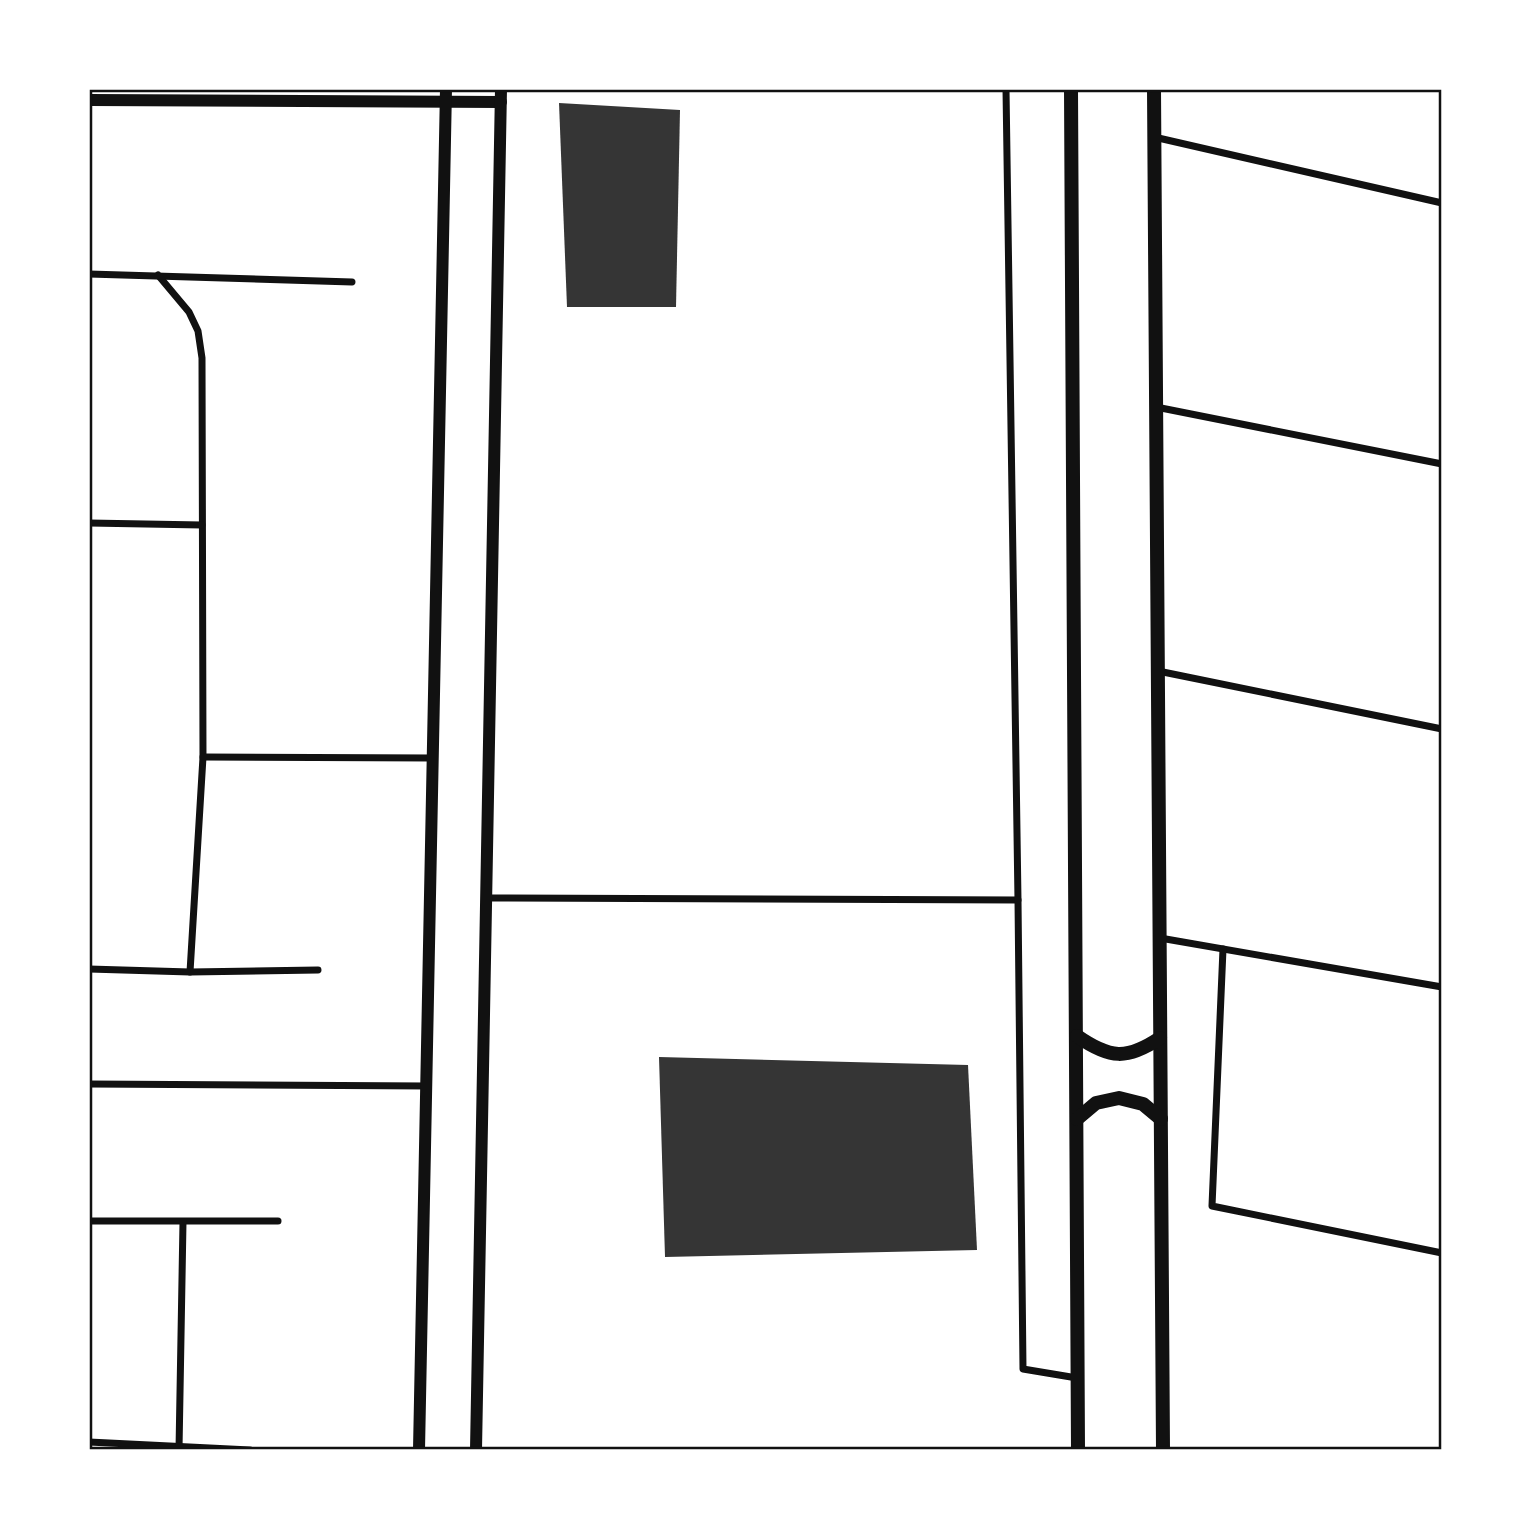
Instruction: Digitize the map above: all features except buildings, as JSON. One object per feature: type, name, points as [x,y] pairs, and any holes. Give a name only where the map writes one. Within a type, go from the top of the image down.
[{"type":"main road","points":[[1071,89],[1077,1450]]},
{"type":"main road","points":[[1154,89],[1163,1450]]},
{"type":"main road","points":[[1077,1036],[1096,1049],[1118,1055],[1141,1051],[1160,1038]]},
{"type":"main road","points":[[1077,1119],[1096,1103],[1119,1098],[1143,1104],[1161,1119]]},
{"type":"street","points":[[1006,89],[1023,1369],[1078,1378]]},
{"type":"street","points":[[419,1450],[446,95]]},
{"type":"street","points":[[89,100],[501,95],[476,1450]]},
{"type":"street","points":[[1154,137],[1442,203]]},
{"type":"street","points":[[89,274],[352,282]]},
{"type":"street","points":[[158,275],[189,312],[198,331],[202,358],[203,757],[190,972]]},
{"type":"street","points":[[1156,407],[1442,464]]},
{"type":"street","points":[[89,523],[202,526]]},
{"type":"street","points":[[1158,671],[1442,729]]},
{"type":"street","points":[[203,757],[432,758]]},
{"type":"street","points":[[485,898],[1018,900]]},
{"type":"street","points":[[1159,938],[1442,987]]},
{"type":"street","points":[[1223,949],[1212,1206],[1442,1253]]},
{"type":"street","points":[[89,968],[190,972],[318,970]]},
{"type":"street","points":[[89,1084],[427,1086]]},
{"type":"street","points":[[89,1221],[278,1221]]},
{"type":"street","points":[[179,1448],[183,1222]]},
{"type":"street","points":[[89,1442],[250,1450]]}]
